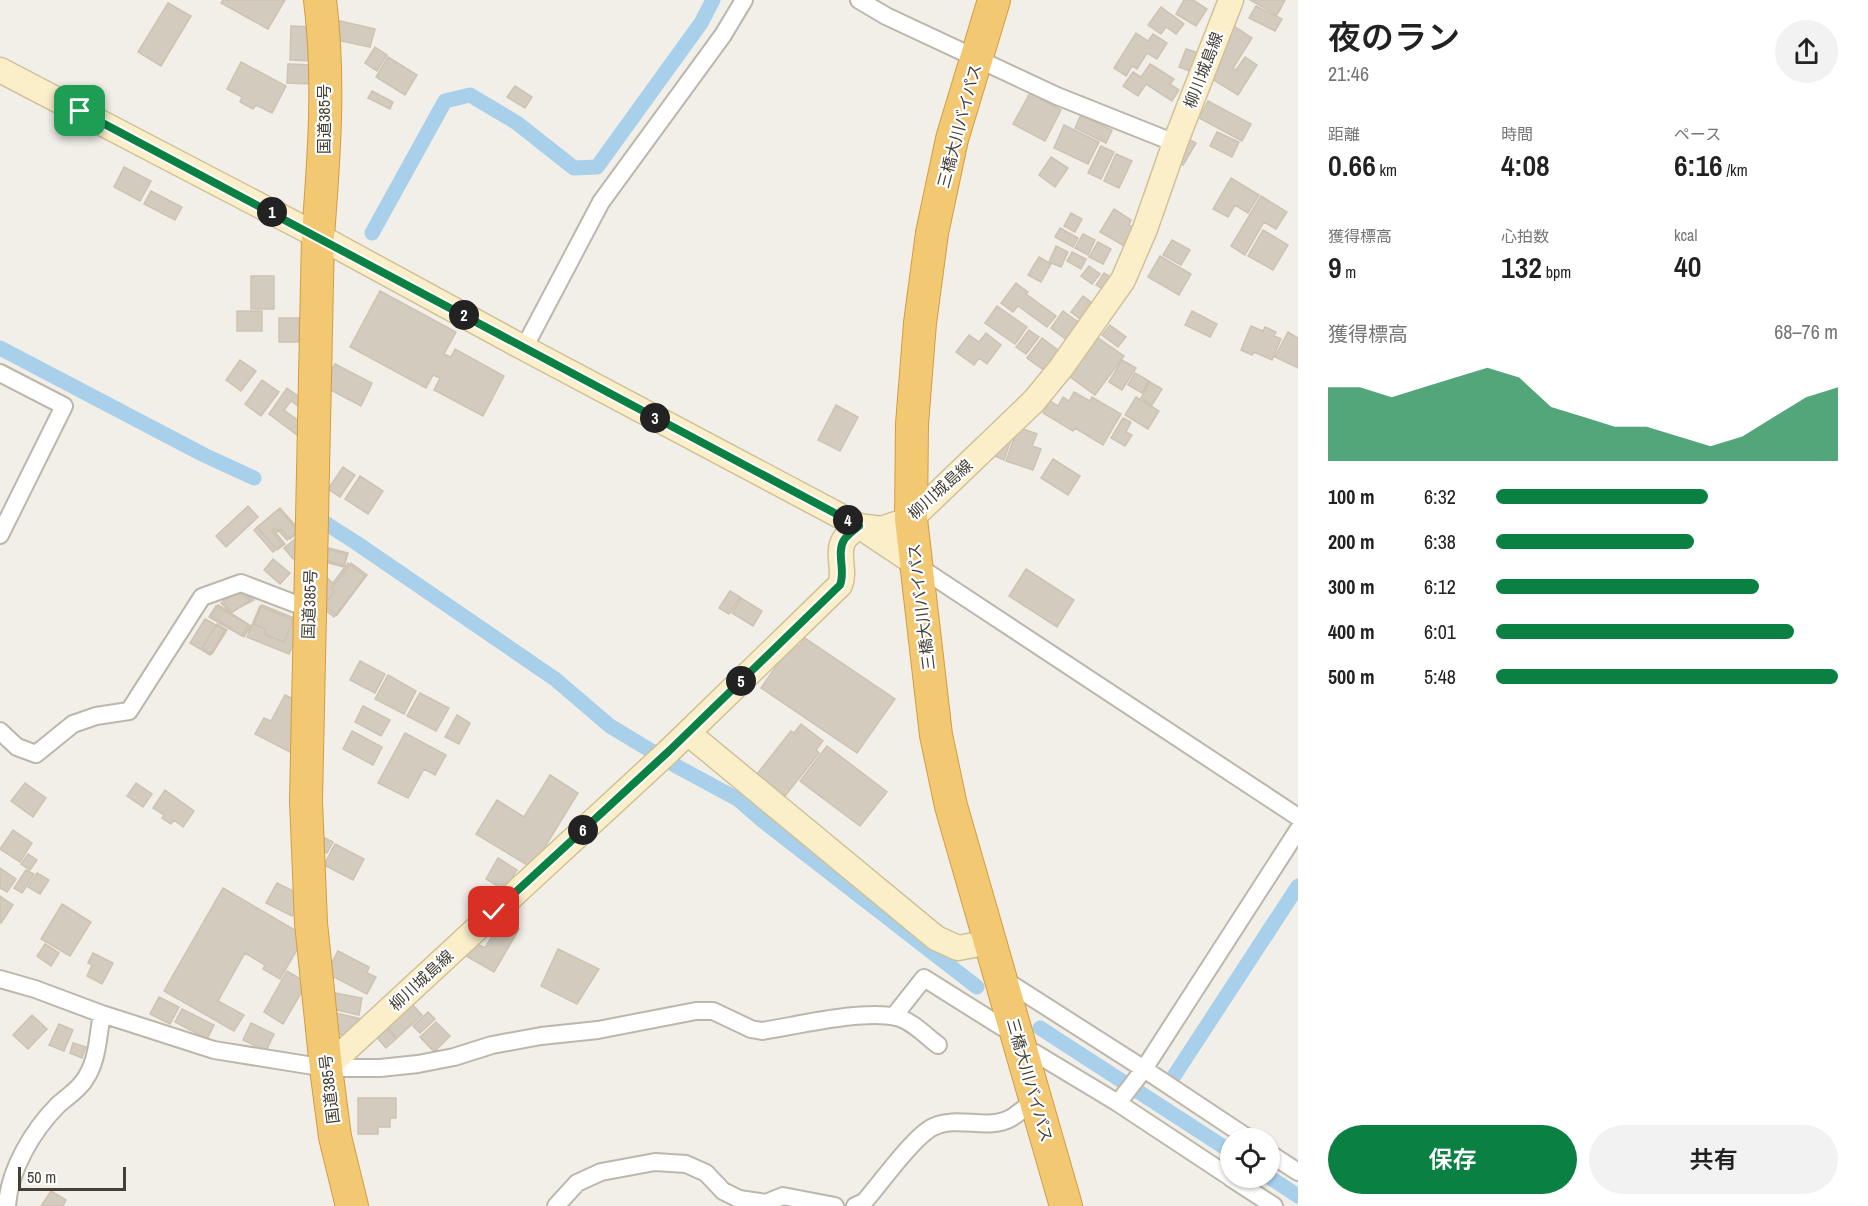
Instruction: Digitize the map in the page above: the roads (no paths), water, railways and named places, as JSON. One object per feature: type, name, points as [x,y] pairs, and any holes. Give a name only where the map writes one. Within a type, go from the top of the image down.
[{"type":"highway","name":"三橋大川バイパス","points":[[994,0],[952,139],[930,245],[920,323],[912,424],[911,519],[936,735],[951,806],[1066,1206]]},
{"type":"highway","name":"国道385号","points":[[316,2],[325,73],[325,154],[318,236],[306,801],[311,923],[328,1082],[335,1137],[352,1206]]},
{"type":"main road","name":"柳川城島線","points":[[328,1082],[840,585],[843,578],[844,539],[859,526],[881,529],[911,519],[1034,401],[1061,368],[1123,280],[1145,229],[1175,143],[1231,0]]},
{"type":"main road","points":[[0,70],[318,236],[859,526],[916,564]]},
{"type":"main road","points":[[688,733],[936,938],[958,948],[991,942]]},
{"type":"street","points":[[524,348],[601,202],[723,35],[744,0]]},
{"type":"street","points":[[858,0],[886,16],[1057,96],[1175,143]]},
{"type":"street","points":[[0,373],[64,406],[0,534]]},
{"type":"street","points":[[916,564],[1298,817]]},
{"type":"street","points":[[0,730],[17,747],[36,754],[73,724],[96,716],[129,711],[202,597],[242,583],[309,609]]},
{"type":"street","points":[[1131,1086],[1298,830]]},
{"type":"street","points":[[894,1016],[924,978],[1002,1027]]},
{"type":"street","points":[[0,979],[36,989],[102,1014],[214,1050],[328,1082],[380,1068],[454,1057],[492,1045],[541,1036],[598,1030],[696,1011],[713,1011],[751,1029],[762,1031],[859,1016],[894,1016],[904,1020],[938,1045]]},
{"type":"street","points":[[1014,986],[1131,1086],[1220,1167]]},
{"type":"street","points":[[7,1206],[10,1184],[23,1153],[56,1107],[87,1078],[94,1062],[102,1014]]},
{"type":"street","points":[[1035,1053],[1131,1086],[1226,1128]]},
{"type":"street","points":[[855,1206],[864,1202],[921,1135],[933,1126],[950,1122],[993,1123],[1009,1119],[1026,1107]]},
{"type":"street","points":[[1280,1160],[1298,1172]]},
{"type":"street","points":[[556,1206],[577,1183],[601,1172],[655,1162],[686,1164],[706,1173],[723,1191],[740,1199],[766,1203],[783,1196],[835,1206]]},
{"type":"street","points":[[1247,1188],[1274,1206]]},
{"type":"waterway","points":[[372,233],[445,101],[470,95],[517,123],[574,168],[597,167],[701,23],[713,0]]},
{"type":"waterway","points":[[0,348],[204,455],[254,478]]},
{"type":"waterway","points":[[319,519],[555,679],[610,726],[739,800],[977,987]]},
{"type":"waterway","points":[[1174,1076],[1298,886]]},
{"type":"waterway","points":[[1040,1028],[1220,1145]]},
{"type":"waterway","points":[[1280,1184],[1298,1196]]}]
